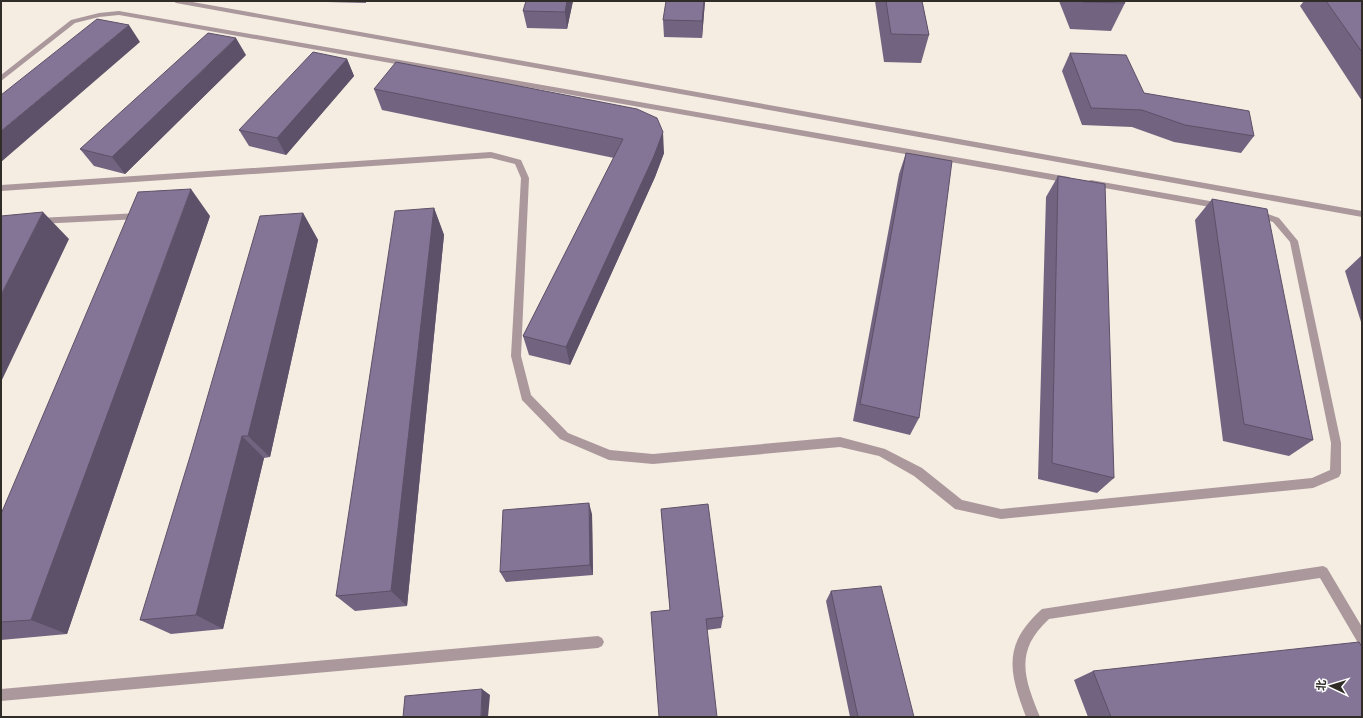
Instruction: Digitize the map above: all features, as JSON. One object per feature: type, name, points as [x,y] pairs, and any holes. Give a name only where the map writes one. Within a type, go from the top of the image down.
[{"type":"street","points":[[176,1],[1362,214]]},
{"type":"street","points":[[1,78],[72,21],[99,15],[120,13],[1227,207]]},
{"type":"street","points":[[1,188],[491,155],[518,162],[525,178],[516,356],[526,397],[564,436],[609,454],[653,459],[840,442],[881,452],[918,472],[959,505],[1001,514],[1313,483],[1334,473],[1336,442],[1294,241],[1276,220],[1251,211]]},
{"type":"street","points":[[32,222],[141,216],[138,224]]},
{"type":"street","points":[[1033,717],[1019,676],[1019,661],[1027,633],[1035,622],[1046,613],[1323,572],[1362,639]]},
{"type":"street","points":[[1,694],[598,642]]},
{"type":"building","points":[[526,1],[567,1],[565,12],[523,11]]},
{"type":"building","points":[[666,1],[704,1],[702,21],[663,20]]},
{"type":"building","points":[[886,1],[922,1],[929,35],[891,34]]},
{"type":"building","points":[[1082,1],[1124,1],[1125,3],[1083,2]]},
{"type":"building","points":[[1326,1],[1362,1],[1362,52]]},
{"type":"building","points":[[97,19],[129,25],[1,131],[1,95]]},
{"type":"building","points":[[208,33],[236,38],[112,157],[80,149]]},
{"type":"building","points":[[313,52],[347,59],[277,138],[239,130]]},
{"type":"building","points":[[1070,53],[1126,55],[1144,93],[1249,111],[1254,136],[1185,125],[1142,110],[1091,108]]},
{"type":"building","points":[[396,62],[637,109],[657,118],[663,132],[654,156],[566,347],[523,336],[623,139],[374,89]]},
{"type":"building","points":[[906,153],[952,161],[919,418],[860,404]]},
{"type":"building","points":[[1058,176],[1105,184],[1114,478],[1052,463]]},
{"type":"building","points":[[191,189],[31,620],[1,622],[1,514],[138,192]]},
{"type":"building","points":[[1212,199],[1267,209],[1313,440],[1244,424]]},
{"type":"building","points":[[434,208],[391,591],[336,596],[395,211]]},
{"type":"building","points":[[43,212],[1,295],[1,216]]},
{"type":"building","points":[[303,213],[248,436],[242,436],[196,615],[140,620],[192,450],[260,216]]},
{"type":"building","points":[[589,503],[590,565],[500,572],[503,510]]},
{"type":"building","points":[[708,504],[723,617],[706,619],[717,717],[659,717],[651,612],[670,610],[661,509]]},
{"type":"building","points":[[881,586],[914,717],[858,717],[831,591]]},
{"type":"building","points":[[1359,642],[1362,647],[1362,717],[1111,717],[1093,671]]},
{"type":"building","points":[[482,689],[481,717],[403,717],[405,696]]}]
